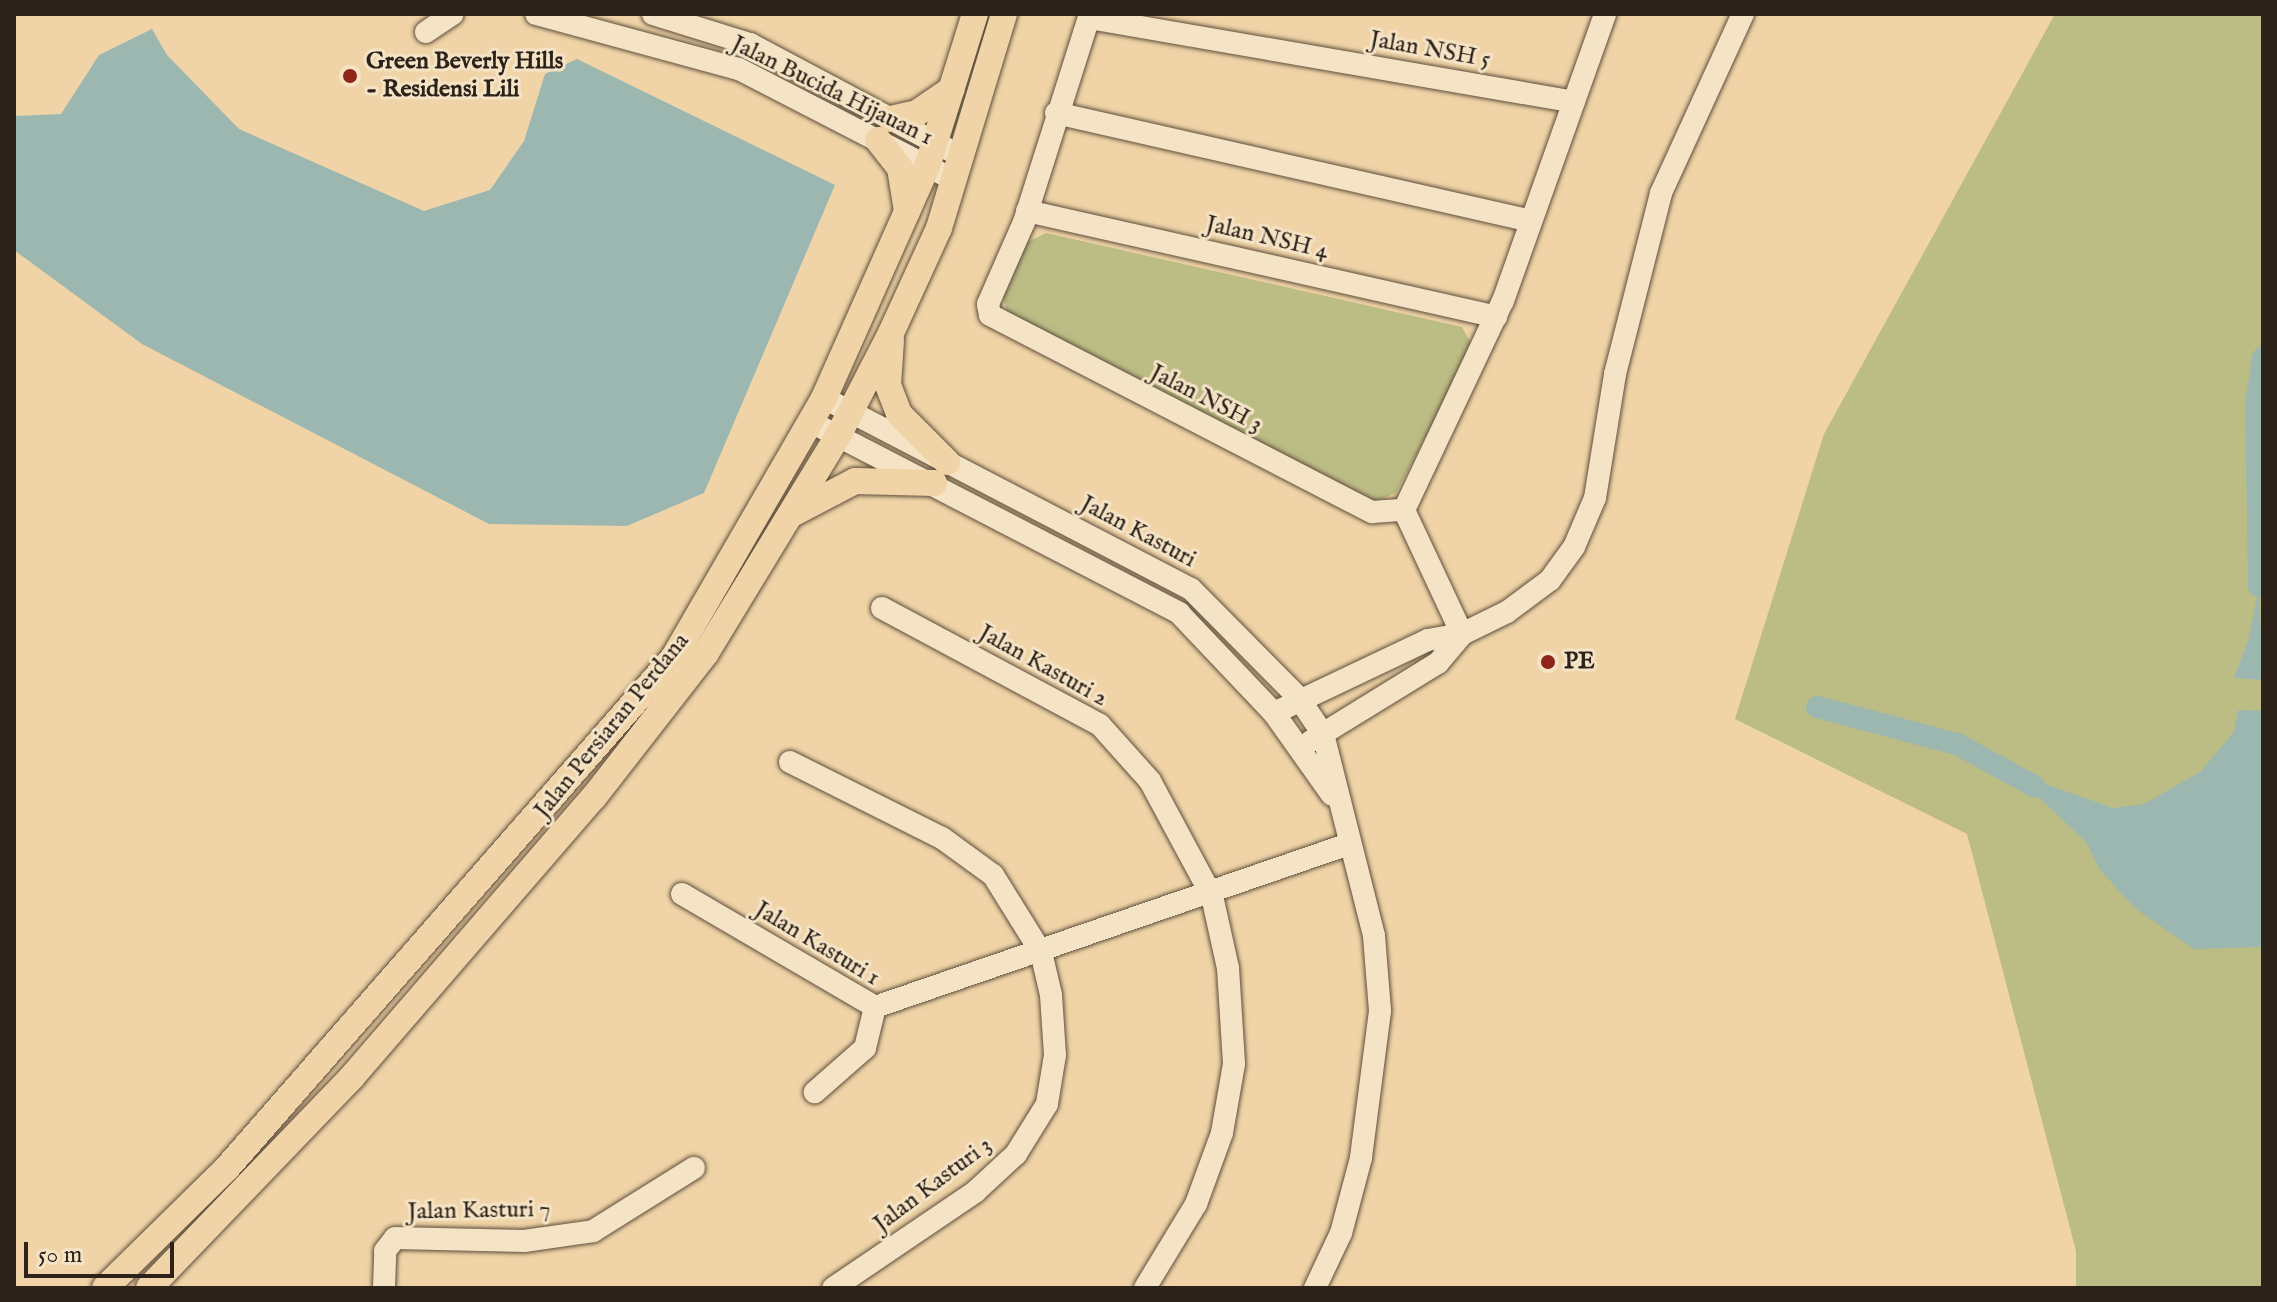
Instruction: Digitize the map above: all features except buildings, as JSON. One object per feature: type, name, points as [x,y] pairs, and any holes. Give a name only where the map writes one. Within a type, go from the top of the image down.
[{"type":"main road","name":"Jalan Persiaran Perdana","points":[[105,1288],[227,1168],[674,657],[824,398],[931,155],[975,14]]},
{"type":"main road","name":"Jalan Persiaran Perdana","points":[[149,1288],[352,1077],[594,797],[706,653],[838,436],[891,333],[958,168],[1004,14]]},
{"type":"main road","points":[[907,211],[900,168],[885,130],[952,89]]},
{"type":"main road","points":[[891,333],[888,385],[899,414],[941,473]]},
{"type":"main road","points":[[788,517],[855,481],[941,473]]},
{"type":"street","points":[[426,32],[453,14]]},
{"type":"street","name":"Jalan Bucida Hijauan 1","points":[[545,14],[739,69],[885,130]]},
{"type":"street","name":"Jalan Bucida Hijauan 1","points":[[653,14],[750,44],[885,130],[958,168]]},
{"type":"street","points":[[1462,634],[1404,510],[1496,317],[1605,14]]},
{"type":"street","points":[[1298,747],[1438,663],[1462,634],[1550,580],[1574,547],[1595,498],[1624,331],[1661,193],[1743,14]]},
{"type":"street","points":[[1027,211],[1089,16]]},
{"type":"street","name":"Jalan NSH 5","points":[[1089,16],[1574,102]]},
{"type":"street","points":[[1056,113],[1531,221]]},
{"type":"street","name":"Jalan NSH 3","points":[[1027,211],[988,304],[990,315],[1372,512],[1384,517],[1404,510]]},
{"type":"street","name":"Jalan NSH 4","points":[[1027,211],[1496,317]]},
{"type":"street","name":"Jalan Kasturi","points":[[824,398],[851,412],[941,473],[1179,613],[1274,713],[1338,802]]},
{"type":"street","name":"Jalan Kasturi","points":[[811,422],[838,436],[941,473],[1191,589],[1298,697],[1323,734],[1374,936],[1380,1011],[1361,1158],[1341,1233],[1315,1288]]},
{"type":"street","name":"Jalan Kasturi 2","points":[[882,608],[1100,725],[1150,781],[1212,896],[1228,968],[1234,1064],[1222,1133],[1196,1204],[1145,1288]]},
{"type":"street","points":[[1274,713],[1298,697],[1428,640],[1462,634]]},
{"type":"street","name":"Jalan Kasturi 3","points":[[790,762],[942,838],[993,875],[1041,952],[1055,1055],[1047,1104],[1016,1154],[975,1192],[833,1288]]},
{"type":"street","points":[[875,1007],[1212,896],[1349,844]]},
{"type":"street","name":"Jalan Kasturi 1","points":[[682,894],[875,1007],[865,1048],[815,1092]]},
{"type":"street","name":"Jalan Kasturi 7","points":[[384,1288],[385,1251],[395,1238],[524,1241],[593,1231],[694,1168]]},
{"type":"green space","points":[[2055,14],[2263,14],[2263,1288],[2076,1288],[2076,1251],[1967,834],[1735,719],[1824,434]]},
{"type":"green space","points":[[1046,233],[1462,327],[1473,347],[1396,493],[1372,503],[1009,320],[1002,294],[1021,245]]},
{"type":"water","points":[[152,29],[167,55],[239,129],[424,211],[490,190],[524,141],[545,74],[577,59],[835,185],[704,493],[627,526],[489,524],[142,344],[14,250],[14,116],[61,114],[99,55]]},
{"type":"water","points":[[2259,586],[2263,680],[2234,678],[2249,638]]},
{"type":"water","points":[[2238,710],[2263,711],[2263,947],[2194,949],[2136,909],[2100,870],[2086,842],[2033,792],[2037,781],[2113,808],[2144,804],[2200,772],[2234,732]]},
{"type":"waterway","points":[[2259,586],[2256,404],[2263,358]]},
{"type":"waterway","points":[[1817,707],[1957,744],[2034,786]]},
{"type":"place","name":"Green Beverly Hills - Residensi Lili","points":[[350,76]]},
{"type":"place","name":"PE","points":[[1548,662]]}]
